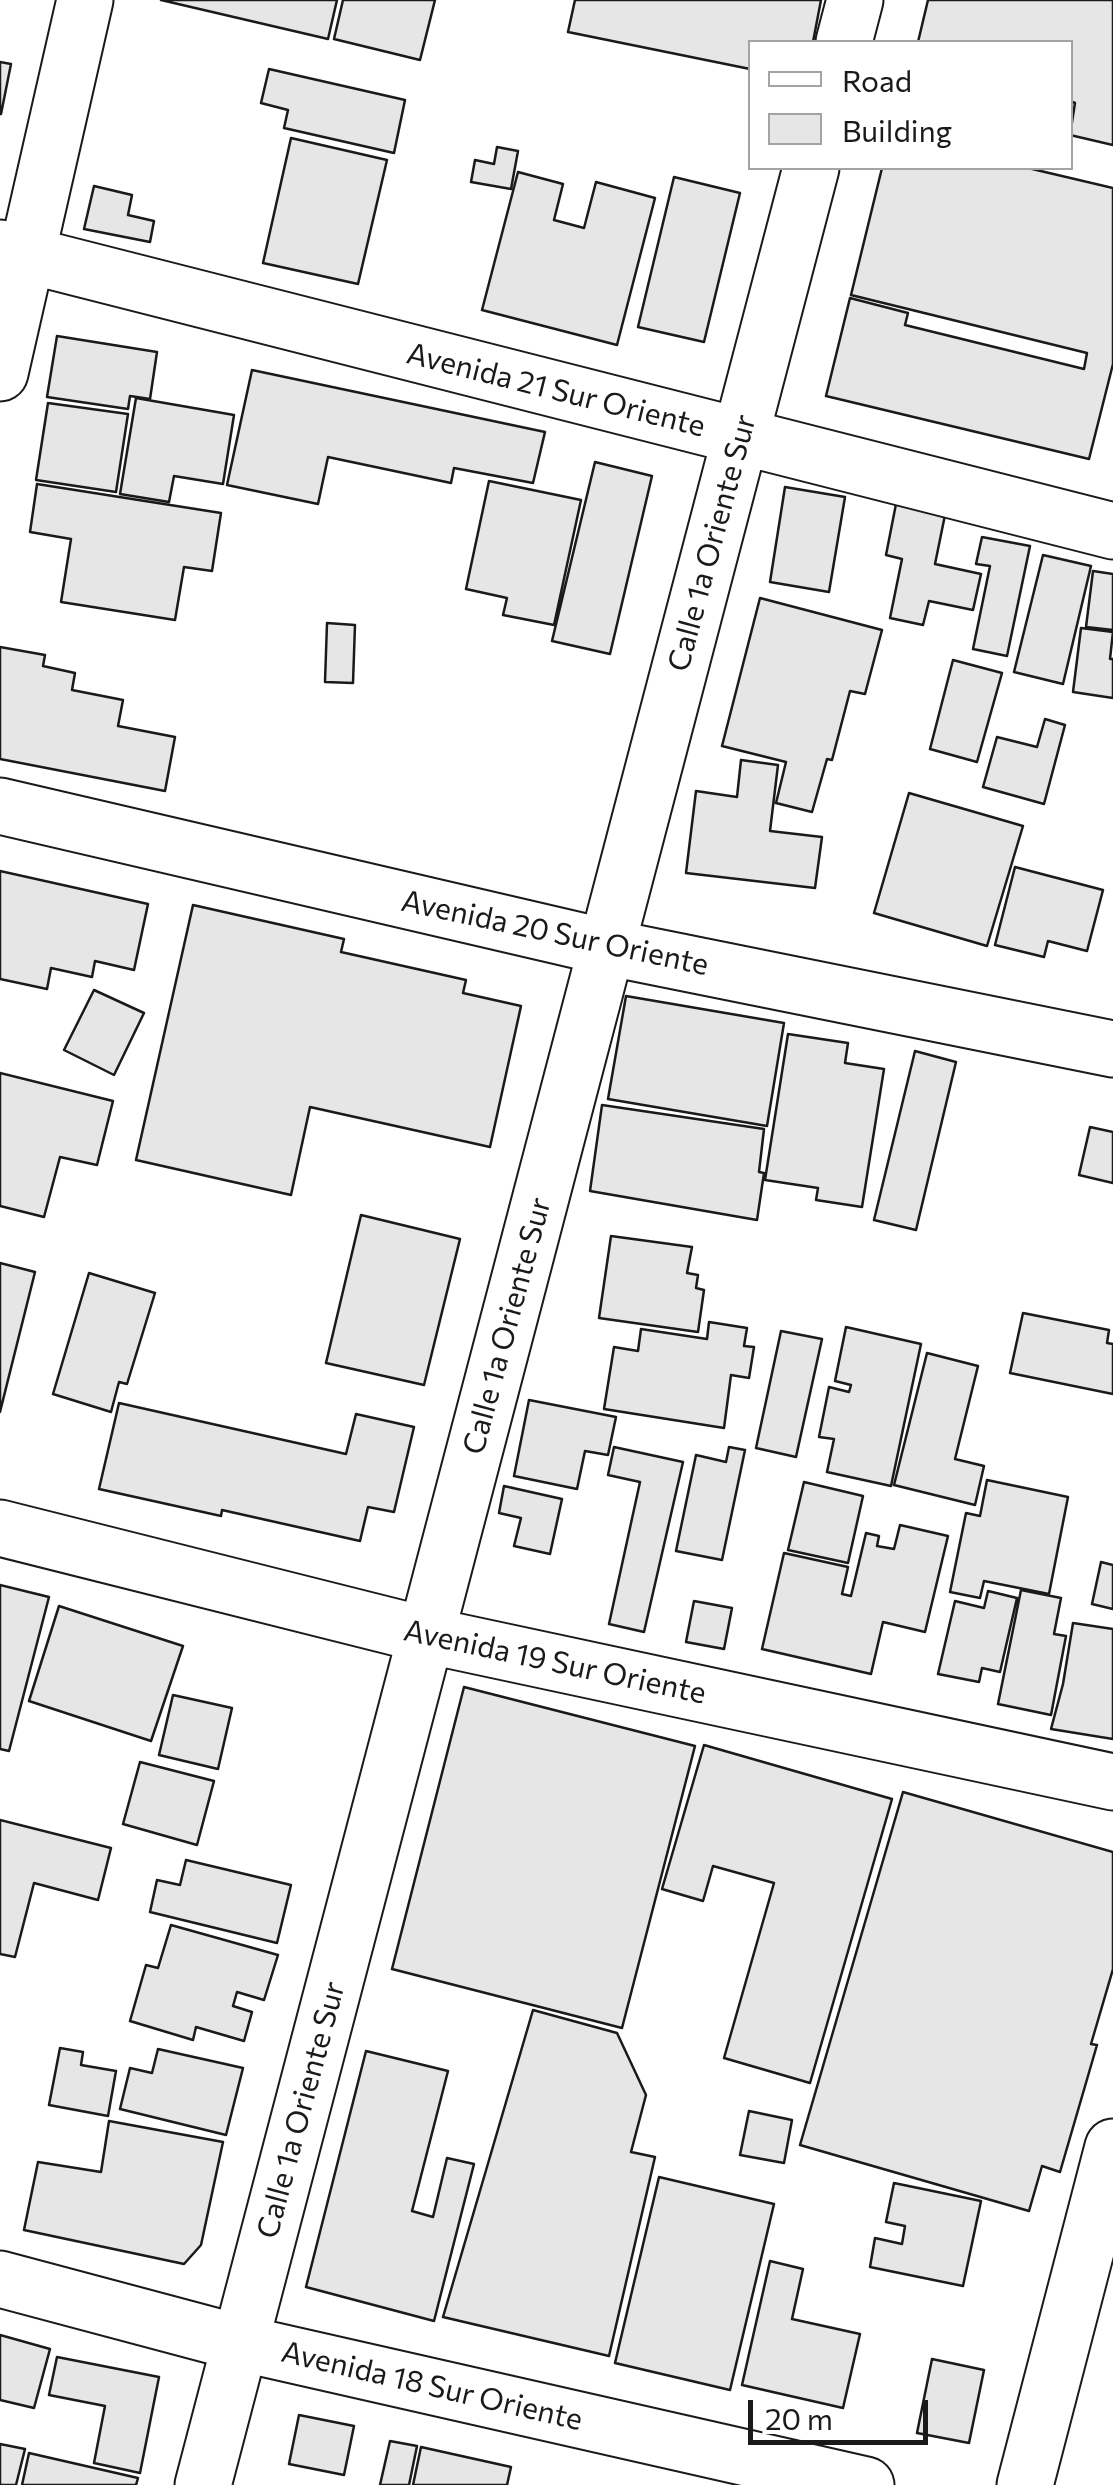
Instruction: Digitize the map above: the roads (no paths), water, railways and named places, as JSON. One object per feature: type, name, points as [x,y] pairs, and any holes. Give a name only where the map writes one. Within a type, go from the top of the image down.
[{"type":"street","points":[[0,372],[14,252],[85,0]]},
{"type":"street","points":[[845,40],[855,0]]},
{"type":"street","name":"Calle 1a Oriente Sur","points":[[202,2485],[810,170]]},
{"type":"street","name":"Avenida 21 Sur Oriente","points":[[14,252],[1113,532]]},
{"type":"street","name":"Avenida 20 Sur Oriente","points":[[0,806],[606,947],[1113,1048]]},
{"type":"street","name":"Avenida 19 Sur Oriente","points":[[0,1528],[426,1635],[1113,1782]]},
{"type":"street","points":[[1025,2485],[1113,2146]]},
{"type":"street","name":"Avenida 18 Sur Oriente","points":[[0,2279],[240,2342],[866,2485]]}]
